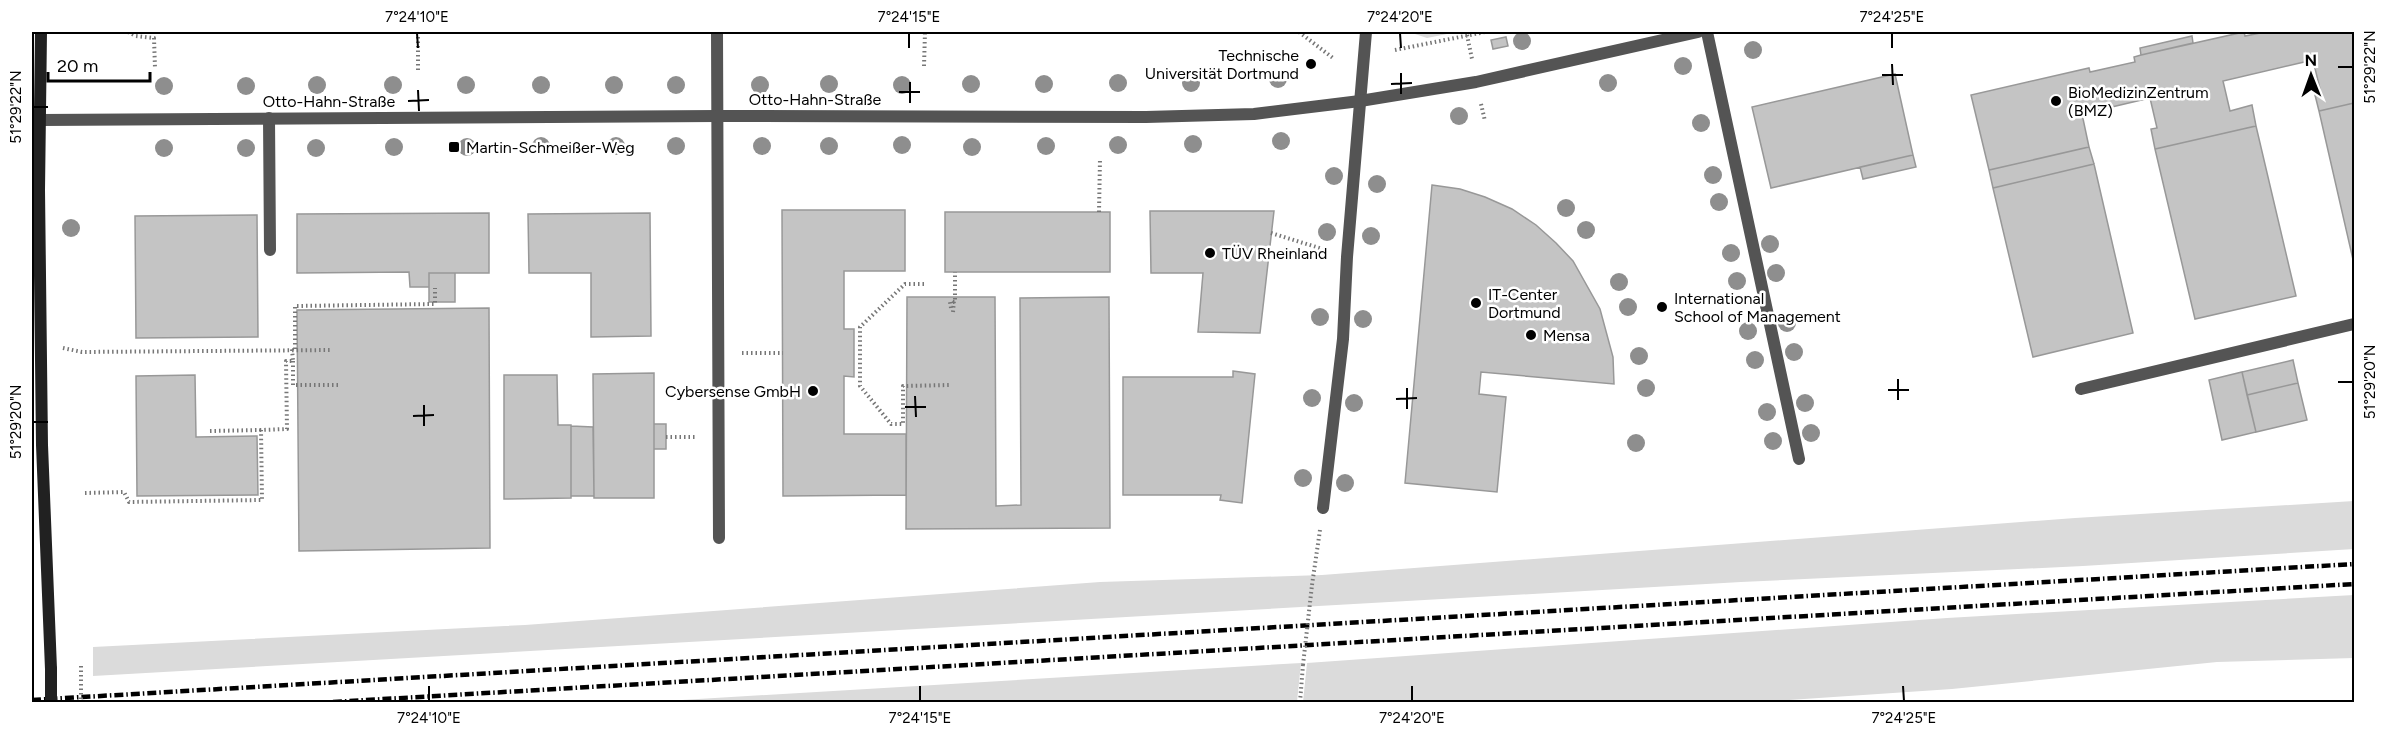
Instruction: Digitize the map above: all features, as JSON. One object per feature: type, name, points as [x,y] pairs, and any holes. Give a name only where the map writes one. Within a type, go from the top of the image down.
[{"type":"main road","points":[[41,32],[36,120],[43,469],[51,702]]},
{"type":"street","points":[[717,32],[719,538]]},
{"type":"street","points":[[1323,508],[1342,339],[1366,32]]},
{"type":"street","name":"Otto-Hahn-Straße","points":[[36,120],[717,116],[1146,117],[1254,114],[1360,102],[1476,82],[1698,32]]},
{"type":"street","points":[[1707,32],[1799,459]]},
{"type":"street","points":[[270,118],[270,250]]},
{"type":"street","points":[[2081,389],[2355,324]]},
{"type":"path","points":[[128,32],[136,36],[154,38],[155,68]]},
{"type":"path","points":[[418,32],[418,70]]},
{"type":"path","points":[[924,66],[925,32]]},
{"type":"path","points":[[1299,32],[1333,58]]},
{"type":"path","points":[[1395,50],[1485,32]]},
{"type":"path","points":[[1467,35],[1473,67]]},
{"type":"path","points":[[1099,212],[1100,159]]},
{"type":"path","points":[[1271,233],[1347,257]]},
{"type":"path","points":[[952,310],[950,302],[955,302],[955,272],[952,310]]},
{"type":"path","points":[[924,284],[905,284],[860,327],[860,386],[891,424],[903,424],[903,386],[950,385]]},
{"type":"path","points":[[340,385],[293,385],[295,306],[435,304],[435,288]]},
{"type":"path","points":[[42,343],[82,352],[332,350]]},
{"type":"path","points":[[755,353],[783,353]]},
{"type":"path","points":[[210,431],[287,429],[286,361],[293,361]]},
{"type":"path","points":[[85,493],[124,492],[129,502],[262,500],[261,430]]},
{"type":"path","points":[[666,437],[718,436]]},
{"type":"path","points":[[1300,702],[1309,608],[1323,508]]},
{"type":"path","points":[[81,666],[81,702]]},
{"type":"shaded area","points":[[1409,32],[1457,32],[1427,38]]},
{"type":"shaded area","points":[[2354,501],[2354,549],[93,676],[93,647],[525,625],[1100,582],[1322,575],[2075,518]]},
{"type":"shaded area","points":[[2354,595],[2354,658],[2217,662],[1952,689],[1760,702],[1303,702],[1307,663],[1947,618]]},
{"type":"shaded area","points":[[1301,663],[1297,702],[649,702]]},
{"type":"building","name":"BioMedizinZentrum (BMZ)","points":[[2244,32],[2245,36],[2265,32],[2354,32],[2354,103],[2319,111],[2314,91],[2320,89],[2313,60],[2223,81],[2230,111],[2252,105],[2256,126],[2155,149],[2151,129],[2157,128],[2150,98],[2082,114],[2089,147],[1989,170],[1971,95],[2089,68],[2090,72],[2135,62],[2134,57],[2141,55]]},
{"type":"building","points":[[2192,36],[2193,43],[2141,55],[2140,48]]},
{"type":"building","points":[[1506,37],[1508,46],[1493,49],[1491,40]]},
{"type":"building","points":[[1895,74],[1913,155],[1771,188],[1752,107]]},
{"type":"building","points":[[2354,103],[2354,264],[2319,111]]},
{"type":"building","points":[[2256,126],[2296,296],[2195,319],[2155,149]]},
{"type":"building","points":[[2089,147],[2094,164],[1993,188],[1989,170]]},
{"type":"building","points":[[1913,155],[1916,167],[1863,179],[1860,167]]},
{"type":"building","points":[[2094,164],[2133,333],[2033,357],[1993,188]]},
{"type":"building","points":[[1432,185],[1460,189],[1512,209],[1536,225],[1556,243],[1573,261],[1600,309],[1613,357],[1614,384],[1481,372],[1479,394],[1506,397],[1497,492],[1405,483]]},
{"type":"building","points":[[782,210],[905,210],[905,271],[844,271],[844,329],[854,329],[854,377],[844,376],[844,434],[906,434],[906,495],[783,496]]},
{"type":"building","name":"TÜV Rheinland","points":[[1150,211],[1274,211],[1260,333],[1198,332],[1203,273],[1151,273]]},
{"type":"building","points":[[945,212],[1110,212],[1110,272],[945,272]]},
{"type":"building","points":[[489,213],[489,273],[429,273],[429,287],[410,287],[409,272],[297,273],[297,214]]},
{"type":"building","points":[[650,213],[651,336],[591,337],[591,273],[529,273],[528,214]]},
{"type":"building","points":[[257,215],[258,337],[136,338],[135,216]]},
{"type":"building","points":[[429,273],[455,273],[455,302],[429,302]]},
{"type":"building","points":[[907,297],[995,297],[996,506],[1021,505],[1020,298],[1109,297],[1110,528],[906,529]]},
{"type":"building","points":[[489,308],[490,548],[299,551],[297,310]]},
{"type":"building","points":[[2293,360],[2298,383],[2247,395],[2242,372]]},
{"type":"building","points":[[1233,371],[1255,374],[1242,503],[1220,500],[1221,495],[1123,495],[1123,377],[1233,377]]},
{"type":"building","points":[[2242,372],[2256,432],[2222,440],[2209,380]]},
{"type":"building","points":[[654,373],[654,498],[594,498],[593,374]]},
{"type":"building","points":[[195,375],[196,437],[257,436],[258,495],[137,496],[136,376]]},
{"type":"building","points":[[504,375],[557,375],[558,425],[571,425],[571,498],[504,499]]},
{"type":"building","points":[[2298,383],[2307,420],[2256,432],[2247,395]]},
{"type":"building","points":[[654,424],[666,424],[666,449],[654,449]]},
{"type":"building","points":[[571,426],[593,427],[594,496],[571,496]]},
{"type":"railway","points":[[32,700],[2354,564]]},
{"type":"railway","points":[[333,702],[2354,584]]},
{"type":"place","name":"Technische Universität Dortmund","points":[[1311,64]]},
{"type":"place","name":"BioMedizinZentrum (BMZ)","points":[[2056,101]]},
{"type":"place","name":"Martin-Schmeißer-Weg","points":[[454,147]]},
{"type":"place","name":"TÜV Rheinland","points":[[1210,253]]},
{"type":"place","name":"IT-Center Dortmund","points":[[1476,303]]},
{"type":"place","name":"International School of Management","points":[[1662,307]]},
{"type":"place","name":"Mensa","points":[[1531,335]]},
{"type":"place","name":"Cybersense GmbH","points":[[813,391]]}]
